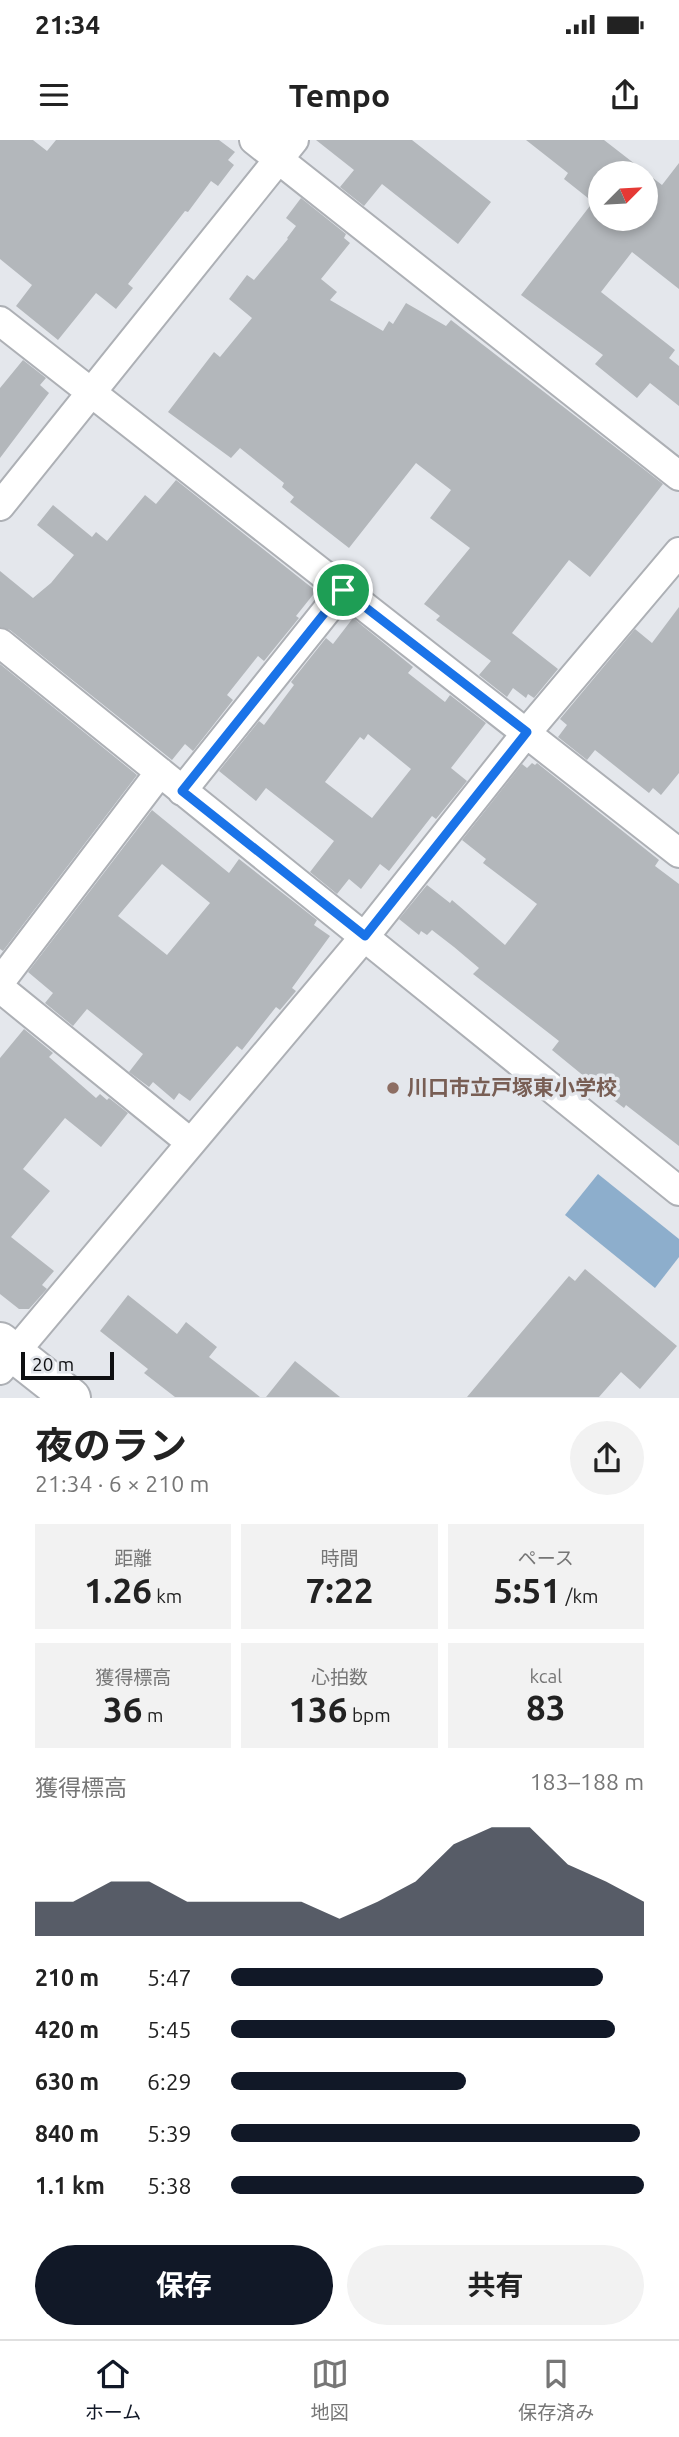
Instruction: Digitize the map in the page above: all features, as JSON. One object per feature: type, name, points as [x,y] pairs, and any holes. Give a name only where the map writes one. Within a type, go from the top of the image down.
[{"type":"street","points":[[254,140],[286,150],[679,476]]},
{"type":"street","points":[[0,506],[286,150]]},
{"type":"street","points":[[0,321],[679,853]]},
{"type":"street","points":[[71,1398],[5,1355],[191,1143],[365,936],[527,732],[679,552]]},
{"type":"street","points":[[182,791],[343,590]]},
{"type":"street","points":[[0,643],[679,1191]]},
{"type":"street","points":[[0,982],[160,772]]},
{"type":"street","points":[[0,988],[191,1143]]},
{"type":"water","points":[[598,1174],[679,1239],[679,1257],[655,1288],[565,1215]]},
{"type":"building","points":[[0,140],[33,140],[47,151],[56,140],[219,140],[235,152],[228,160],[234,165],[218,186],[211,181],[188,212],[185,211],[128,284],[133,288],[116,309],[96,293],[58,340],[16,306],[32,285],[0,259]]},
{"type":"building","points":[[316,140],[412,140],[491,202],[458,244],[382,184],[364,206],[340,187],[354,170]]},
{"type":"building","points":[[526,140],[604,140],[631,161],[588,161],[588,198],[564,179],[568,173]]},
{"type":"building","points":[[679,163],[679,289],[632,252],[601,292],[675,350],[669,358],[679,366],[679,406],[650,383],[637,398],[595,364],[603,355],[521,295],[588,208],[588,231],[658,231],[658,182],[662,185]]},
{"type":"building","points":[[301,198],[346,234],[344,238],[350,243],[321,279],[337,292],[330,300],[383,331],[389,321],[393,324],[406,303],[446,326],[451,320],[663,484],[590,577],[569,560],[512,633],[558,669],[534,698],[528,694],[526,698],[513,688],[507,697],[479,675],[491,661],[436,620],[440,616],[424,604],[470,548],[430,518],[451,490],[416,463],[349,548],[290,502],[294,497],[282,487],[284,483],[240,448],[231,458],[168,412],[214,352],[220,357],[252,318],[229,299],[247,275],[254,280],[288,239],[296,226],[286,218]]},
{"type":"building","points":[[23,360],[46,378],[40,385],[49,393],[0,458],[0,388]]},
{"type":"building","points":[[176,480],[316,591],[296,616],[299,618],[264,661],[258,656],[227,695],[233,700],[193,751],[185,744],[172,760],[10,630],[0,627],[0,571],[33,598],[51,583],[74,555],[37,525],[53,505],[92,537],[96,532],[107,541],[145,495],[156,504]]},
{"type":"building","points":[[679,607],[679,773],[661,795],[653,788],[649,793],[595,750],[587,760],[558,737],[567,725],[560,719],[635,629],[652,643]]},
{"type":"building","points":[[353,618],[413,667],[408,673],[445,702],[450,695],[486,723],[451,768],[467,781],[436,819],[432,816],[389,871],[380,864],[361,889],[349,879],[337,894],[310,872],[334,841],[266,788],[256,801],[219,771],[259,721],[264,725],[294,685],[291,682],[326,638],[333,644]],"holes":[[[368,734],[411,769],[372,818],[325,782],[360,737],[364,740]]]},
{"type":"building","points":[[0,664],[137,775],[3,951],[0,949]]},
{"type":"building","points":[[532,763],[537,763],[659,860],[655,866],[679,884],[679,1146],[626,1105],[624,1108],[552,1050],[559,1041],[473,974],[479,968],[454,947],[432,930],[427,935],[421,931],[419,935],[399,919],[427,885],[450,903],[452,900],[505,945],[537,904],[483,863],[486,859],[462,840],[522,764],[527,768]]},
{"type":"building","points":[[152,810],[229,873],[239,859],[317,920],[314,925],[330,936],[292,988],[296,991],[280,1010],[276,1007],[242,1050],[237,1046],[190,1101],[179,1093],[174,1100],[153,1082],[149,1087],[129,1072],[143,1054],[87,1009],[73,1026],[45,1003],[53,993],[28,972]],"holes":[[[162,864],[210,903],[167,955],[118,916]]]},
{"type":"building","points":[[24,1029],[53,1053],[49,1057],[96,1098],[100,1094],[107,1100],[109,1098],[128,1113],[101,1147],[65,1118],[23,1169],[50,1191],[11,1237],[54,1271],[42,1285],[47,1289],[29,1309],[19,1309],[0,1294],[0,1058]]},
{"type":"building","points":[[585,1269],[677,1346],[640,1389],[621,1372],[599,1397],[467,1397],[569,1276],[575,1281]]},
{"type":"building","points":[[128,1295],[177,1334],[186,1322],[217,1347],[209,1357],[260,1397],[175,1397],[144,1373],[148,1369],[100,1331]]},
{"type":"building","points":[[295,1361],[340,1397],[266,1397]]},
{"type":"place","name":"川口市立戸塚東小学校","points":[[393,1088]]},
{"type":"route","points":[[343,590],[527,732],[365,936],[182,791],[343,590]]}]
